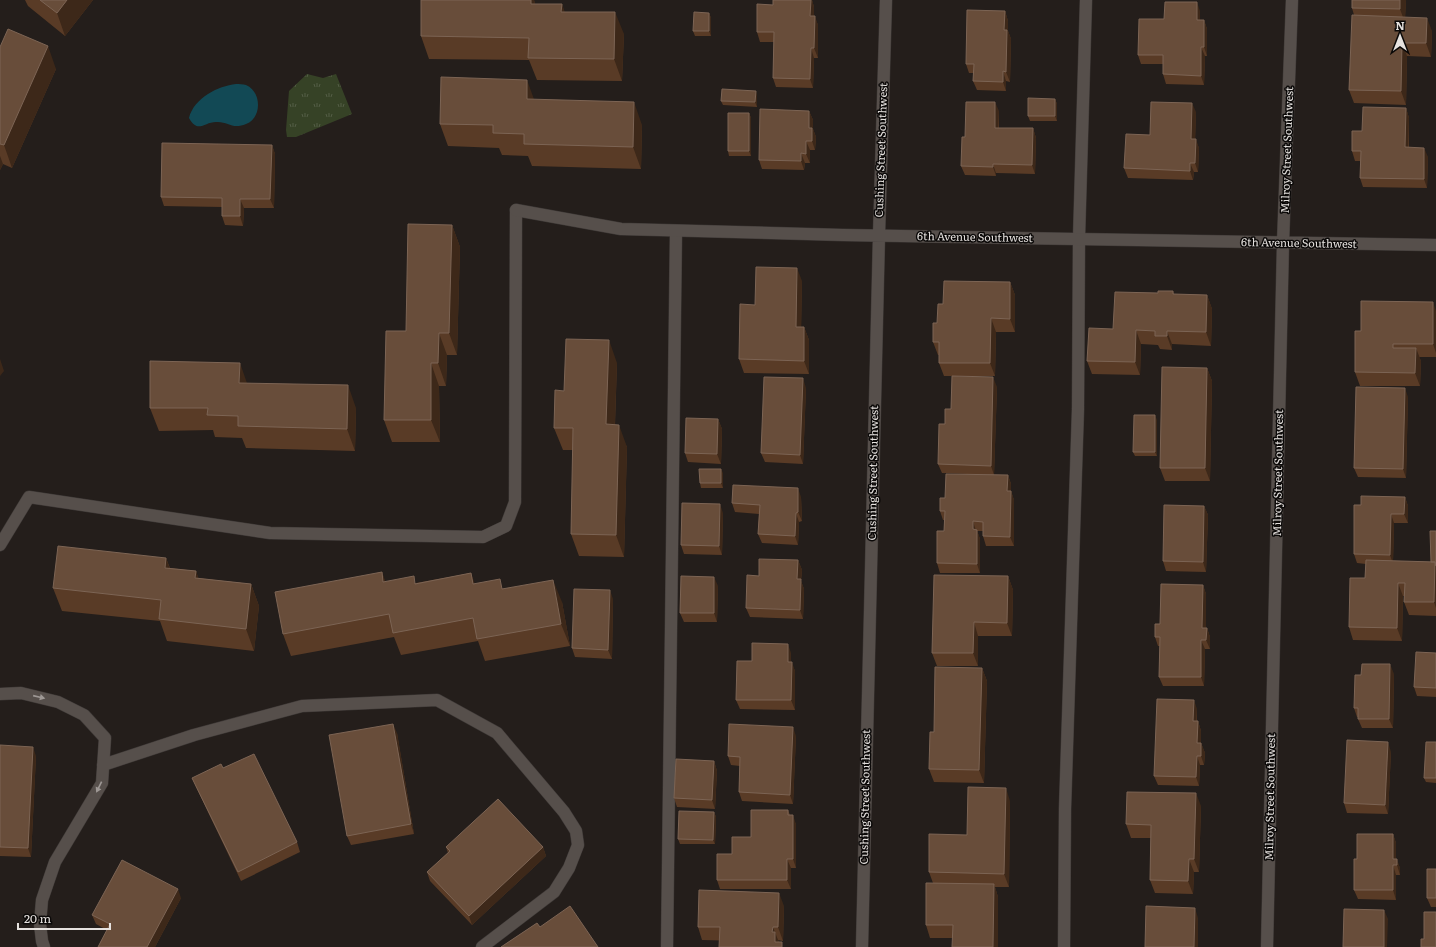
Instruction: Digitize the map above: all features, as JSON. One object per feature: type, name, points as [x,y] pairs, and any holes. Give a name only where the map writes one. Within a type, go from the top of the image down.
[{"type":"street","name":"Cushing Street Southwest","points":[[862,947],[886,0]]},
{"type":"street","points":[[1064,947],[1066,793],[1078,409],[1079,238],[1086,0]]},
{"type":"street","name":"Milroy Street Southwest","points":[[1266,947],[1283,243],[1292,0]]},
{"type":"street","name":"6th Avenue Southwest","points":[[0,545],[29,497],[270,533],[483,537],[506,526],[515,502],[516,210],[621,229],[1436,245]]},
{"type":"street","points":[[667,947],[676,231]]},
{"type":"street","points":[[0,694],[21,693],[58,702],[84,715],[105,738],[102,783],[55,862],[42,900],[40,924],[44,947]]},
{"type":"street","points":[[103,765],[194,735],[302,706],[437,700],[497,733],[564,812],[576,831],[578,845],[569,868],[554,892],[482,947]]},
{"type":"green space","points":[[307,74],[323,78],[336,74],[352,114],[296,137],[287,137],[286,130],[289,91]]},
{"type":"water","points":[[236,84],[246,85],[255,93],[258,105],[255,116],[251,121],[241,126],[234,126],[220,122],[212,122],[201,126],[192,123],[189,118],[192,111],[201,99],[222,87]]},
{"type":"building","points":[[40,0],[67,0],[57,13]]},
{"type":"building","points":[[421,0],[531,0],[531,4],[562,4],[561,12],[615,12],[614,59],[528,58],[529,38],[421,36]]},
{"type":"building","points":[[773,0],[811,0],[810,16],[815,16],[814,48],[811,48],[810,79],[773,78],[774,32],[757,32],[757,4],[773,5]]},
{"type":"building","points":[[1352,0],[1400,0],[1400,9],[1352,8]]},
{"type":"building","points":[[1165,2],[1197,2],[1197,20],[1204,20],[1204,47],[1201,47],[1201,76],[1163,74],[1163,55],[1138,55],[1139,19],[1164,19]]},
{"type":"building","points":[[967,10],[1005,11],[1004,30],[1007,30],[1006,72],[1003,71],[1003,82],[973,81],[974,64],[966,64]]},
{"type":"building","points":[[694,12],[709,13],[709,31],[693,31]]},
{"type":"building","points":[[1352,15],[1427,18],[1426,43],[1402,43],[1401,91],[1349,90]]},
{"type":"building","points":[[8,29],[48,46],[4,145],[0,144],[0,47]]},
{"type":"building","points":[[441,77],[527,80],[527,99],[634,102],[633,147],[524,144],[524,134],[493,133],[493,125],[440,124]]},
{"type":"building","points":[[722,89],[756,91],[755,102],[721,101]]},
{"type":"building","points":[[1028,98],[1055,99],[1055,116],[1028,116]]},
{"type":"building","points":[[966,102],[995,102],[995,128],[1033,128],[1032,165],[993,164],[993,167],[961,166],[962,137],[965,137]]},
{"type":"building","points":[[1151,102],[1192,103],[1191,139],[1196,139],[1195,163],[1190,163],[1190,171],[1124,168],[1126,134],[1150,135]]},
{"type":"building","points":[[1363,107],[1406,108],[1405,147],[1424,148],[1424,179],[1360,178],[1361,151],[1352,151],[1352,131],[1362,131]]},
{"type":"building","points":[[760,109],[809,111],[809,128],[812,128],[812,141],[806,141],[806,154],[801,153],[801,161],[759,160]]},
{"type":"building","points":[[728,113],[749,113],[749,151],[728,151]]},
{"type":"building","points":[[162,143],[272,145],[270,199],[240,199],[240,216],[222,216],[222,198],[161,197]]},
{"type":"building","points":[[408,224],[452,225],[449,333],[439,333],[438,363],[431,363],[431,420],[384,420],[386,331],[406,331]]},
{"type":"building","points":[[756,267],[797,268],[796,327],[804,327],[804,361],[739,359],[740,304],[755,305]]},
{"type":"building","points":[[944,281],[1010,282],[1010,319],[991,318],[990,363],[939,363],[939,342],[933,342],[933,323],[937,323],[938,304],[943,304]]},
{"type":"building","points":[[1158,291],[1173,291],[1173,294],[1207,295],[1206,332],[1167,331],[1167,336],[1155,336],[1155,331],[1136,330],[1135,362],[1087,361],[1089,328],[1113,329],[1115,292],[1158,293]]},
{"type":"building","points":[[1361,301],[1433,302],[1433,344],[1393,344],[1393,348],[1416,348],[1415,373],[1355,372],[1355,331],[1361,331]]},
{"type":"building","points":[[566,339],[609,340],[606,424],[619,425],[616,535],[571,534],[573,428],[554,428],[555,390],[564,391]]},
{"type":"building","points":[[150,361],[240,363],[239,383],[348,385],[347,429],[238,426],[238,416],[207,415],[208,408],[150,408]]},
{"type":"building","points":[[1162,367],[1207,368],[1205,468],[1160,468]]},
{"type":"building","points":[[952,376],[993,377],[991,466],[938,464],[939,424],[945,424],[945,409],[951,409]]},
{"type":"building","points":[[764,377],[803,378],[800,455],[761,453]]},
{"type":"building","points":[[1356,387],[1405,388],[1403,469],[1354,468]]},
{"type":"building","points":[[1134,415],[1155,415],[1155,452],[1133,452]]},
{"type":"building","points":[[686,418],[718,419],[717,454],[685,453]]},
{"type":"building","points":[[699,469],[721,469],[721,483],[700,483]]},
{"type":"building","points":[[946,474],[1008,475],[1007,491],[1011,491],[1010,537],[983,536],[983,522],[973,521],[973,529],[977,530],[977,564],[937,563],[937,531],[944,531],[945,511],[940,511],[940,498],[945,498]]},
{"type":"building","points":[[733,485],[798,488],[798,512],[796,513],[795,536],[758,534],[760,505],[732,503]]},
{"type":"building","points":[[1361,496],[1405,497],[1404,514],[1391,514],[1390,555],[1354,554],[1354,505],[1361,505]]},
{"type":"building","points":[[682,503],[720,504],[719,546],[681,545]]},
{"type":"building","points":[[1164,505],[1204,506],[1203,562],[1163,561]]},
{"type":"building","points":[[1430,531],[1436,531],[1436,566],[1435,562],[1431,562]]},
{"type":"building","points":[[58,546],[166,558],[165,568],[196,571],[195,578],[251,584],[246,629],[159,619],[161,600],[53,588]]},
{"type":"building","points":[[759,559],[798,560],[797,579],[801,579],[800,610],[746,608],[747,575],[759,576]]},
{"type":"building","points":[[1366,560],[1435,562],[1434,602],[1404,602],[1405,583],[1398,583],[1397,628],[1349,627],[1350,578],[1365,578]]},
{"type":"building","points":[[382,572],[383,582],[414,576],[415,584],[471,573],[473,584],[500,579],[502,589],[553,580],[561,624],[477,639],[473,618],[393,633],[389,614],[283,634],[275,592]]},
{"type":"building","points":[[934,575],[1008,576],[1007,623],[974,622],[973,653],[932,653]]},
{"type":"building","points":[[681,576],[714,577],[714,613],[680,613]]},
{"type":"building","points":[[1161,584],[1203,585],[1202,628],[1207,628],[1206,640],[1201,640],[1201,677],[1159,677],[1160,637],[1155,637],[1155,624],[1160,624]]},
{"type":"building","points":[[574,589],[610,590],[608,650],[572,648]]},
{"type":"building","points":[[752,643],[788,644],[788,662],[792,662],[791,700],[736,700],[737,661],[752,661]]},
{"type":"building","points":[[1416,652],[1436,653],[1436,688],[1414,687]]},
{"type":"building","points":[[1362,664],[1390,664],[1389,719],[1358,719],[1358,708],[1354,708],[1355,675],[1361,675]]},
{"type":"building","points":[[935,667],[982,668],[979,770],[929,769],[930,732],[934,732]]},
{"type":"building","points":[[1157,699],[1194,700],[1193,721],[1198,721],[1197,743],[1201,743],[1201,756],[1197,756],[1196,777],[1154,776]]},
{"type":"building","points":[[393,724],[411,824],[347,836],[329,735]]},
{"type":"building","points":[[729,724],[793,727],[790,795],[739,792],[740,757],[728,756]]},
{"type":"building","points":[[1347,740],[1388,742],[1385,805],[1344,803]]},
{"type":"building","points":[[1426,742],[1436,742],[1436,778],[1424,778]]},
{"type":"building","points":[[0,745],[33,747],[28,848],[0,847]]},
{"type":"building","points":[[254,754],[297,842],[238,872],[192,778],[221,764],[223,768]]},
{"type":"building","points":[[676,759],[714,761],[712,800],[674,798]]},
{"type":"building","points":[[968,787],[1006,788],[1004,874],[929,872],[929,834],[967,835]]},
{"type":"building","points":[[1127,792],[1196,793],[1194,859],[1189,859],[1188,881],[1150,880],[1151,825],[1126,824]]},
{"type":"building","points":[[498,799],[543,847],[469,916],[427,872],[450,851],[446,847]]},
{"type":"building","points":[[751,810],[788,810],[788,815],[793,815],[793,859],[787,859],[787,880],[717,880],[717,854],[732,854],[732,837],[751,837]]},
{"type":"building","points":[[679,811],[714,812],[713,840],[678,839]]},
{"type":"building","points":[[1357,834],[1393,834],[1393,859],[1397,859],[1397,865],[1393,865],[1393,890],[1354,890],[1354,859],[1357,859]]},
{"type":"building","points":[[122,860],[178,889],[147,947],[98,947],[110,924],[92,915]]},
{"type":"building","points":[[1427,869],[1436,869],[1436,898],[1427,898]]},
{"type":"building","points":[[926,883],[994,884],[993,947],[952,947],[953,925],[926,925]]},
{"type":"building","points":[[699,890],[779,893],[778,927],[773,927],[772,932],[775,932],[775,942],[782,942],[782,947],[719,947],[720,927],[698,927]]},
{"type":"building","points":[[570,906],[598,947],[501,947],[537,923],[540,927]]},
{"type":"building","points":[[1146,906],[1195,908],[1194,947],[1145,947]]},
{"type":"building","points":[[1344,909],[1384,910],[1384,947],[1343,947]]},
{"type":"building","points":[[1424,912],[1436,912],[1436,947],[1421,947],[1421,939],[1424,939]]}]
